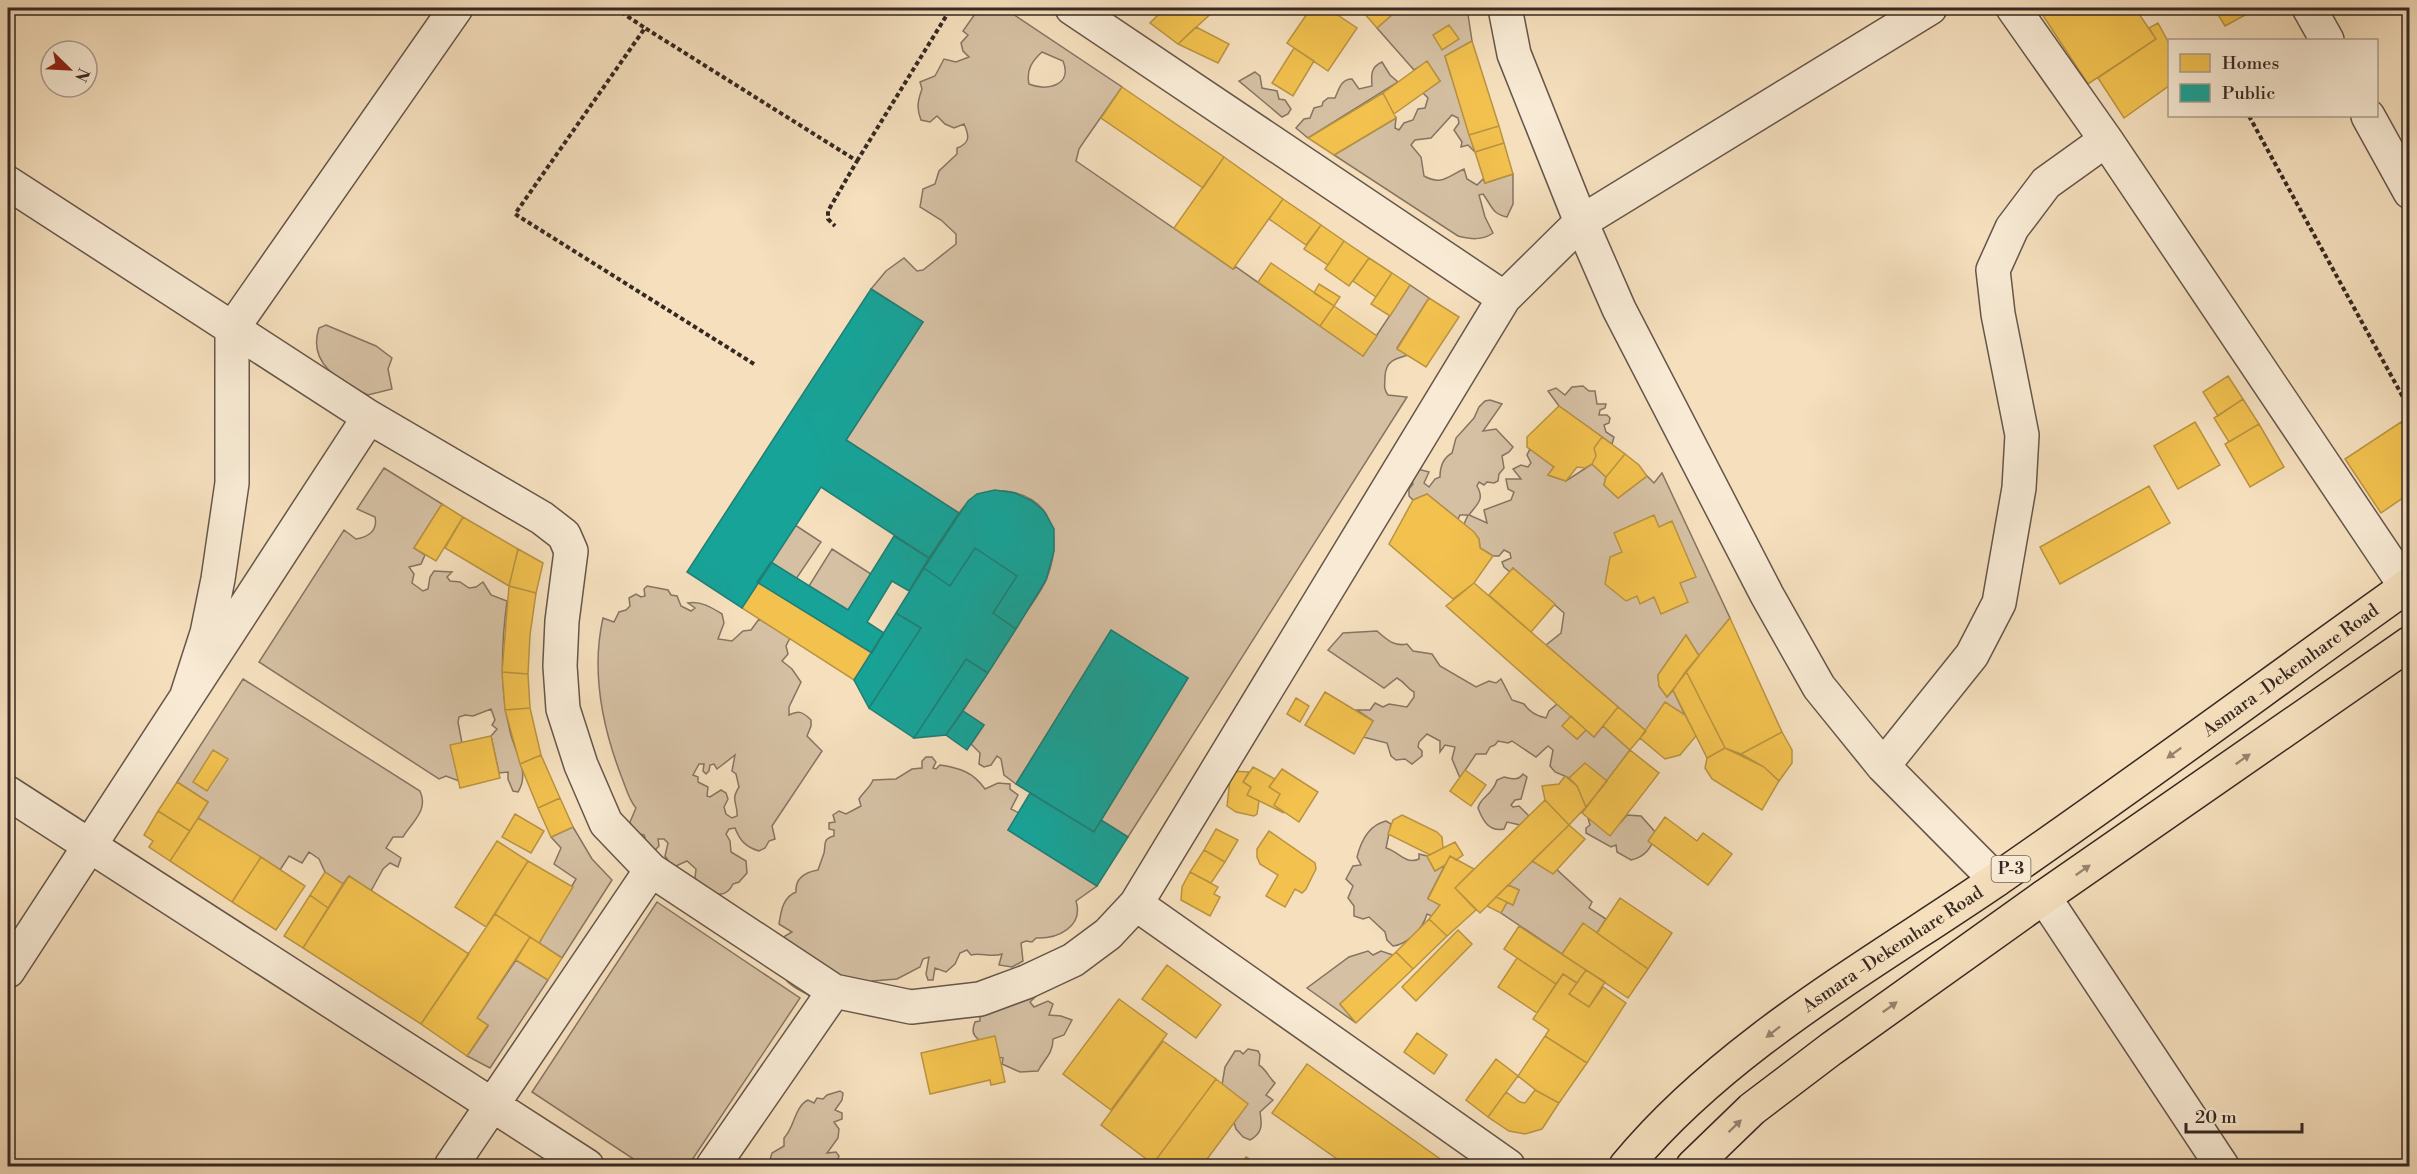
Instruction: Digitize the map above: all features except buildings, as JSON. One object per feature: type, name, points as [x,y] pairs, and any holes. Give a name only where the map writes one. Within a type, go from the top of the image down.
[{"type":"highway","name":"Asmara -Dekemhare Road","points":[[1626,1167],[1652,1135],[1712,1080],[1789,1020],[1995,880],[2408,585]]},
{"type":"highway","name":"P-3","points":[[1693,1167],[1752,1109],[1840,1042],[2409,643]]},
{"type":"street","points":[[187,695],[212,612],[232,483],[232,329],[456,8]]},
{"type":"street","points":[[1072,8],[1504,298]]},
{"type":"street","points":[[1505,8],[1514,54],[1581,222],[1619,309],[1767,595],[1819,687],[1883,766],[1995,880]]},
{"type":"street","points":[[8,183],[369,417],[542,518],[564,535],[571,550],[560,655],[563,709],[581,765],[606,823],[651,870],[834,991],[911,1007],[980,999],[1026,982],[1073,960],[1108,934],[1136,904],[1504,298],[1581,222],[1930,8]]},
{"type":"street","points":[[2013,8],[2106,140],[2408,585]]},
{"type":"street","points":[[2309,8],[2326,39]]},
{"type":"street","points":[[2369,117],[2409,192]]},
{"type":"street","points":[[1883,766],[1972,655],[1999,603],[2019,488],[2022,435],[1998,314],[1993,270],[2012,228],[2046,183],[2106,140]]},
{"type":"street","points":[[8,971],[369,417]]},
{"type":"street","points":[[8,793],[587,1167]]},
{"type":"street","points":[[451,1167],[490,1105],[651,870]]},
{"type":"street","points":[[2044,897],[2222,1167]]},
{"type":"street","points":[[1136,904],[1508,1167]]},
{"type":"street","points":[[713,1167],[834,991]]},
{"type":"path","points":[[615,8],[857,161]]},
{"type":"path","points":[[835,226],[828,219],[828,211],[948,13]]},
{"type":"path","points":[[645,28],[516,214],[754,364]]},
{"type":"path","points":[[2250,117],[2409,410]]},
{"type":"shaded area","points":[[979,8],[1004,8],[1122,87],[1079,149],[1076,161],[1233,269],[1236,267],[1363,356],[1410,285],[1429,298],[1397,348],[1408,355],[1392,361],[1386,371],[1385,390],[1388,395],[1407,397],[1128,837],[1101,820],[1188,678],[1111,631],[1016,784],[1004,775],[1001,759],[997,756],[991,765],[984,767],[979,764],[980,753],[971,744],[984,725],[963,711],[1045,583],[1054,549],[1050,522],[1035,502],[1022,495],[1006,491],[991,491],[979,495],[968,502],[959,513],[846,440],[923,322],[871,289],[886,271],[904,258],[917,271],[923,270],[956,244],[956,234],[941,220],[920,207],[923,189],[935,184],[939,171],[957,154],[957,148],[967,141],[967,132],[964,124],[954,128],[945,124],[937,116],[930,122],[921,120],[918,104],[922,89],[920,82],[935,76],[944,59],[956,62],[969,57],[963,51],[961,43],[968,35],[963,31]],"holes":[[[1042,52],[1063,61],[1065,69],[1061,81],[1050,87],[1029,84],[1028,74],[1031,66]]]},
{"type":"shaded area","points":[[1391,8],[1467,8],[1472,41],[1445,56],[1475,152],[1468,145],[1461,147],[1462,142],[1454,130],[1459,123],[1458,118],[1452,115],[1431,138],[1415,140],[1411,145],[1421,157],[1424,176],[1430,179],[1445,179],[1464,169],[1467,179],[1477,185],[1483,179],[1485,183],[1513,174],[1513,204],[1507,217],[1495,212],[1483,194],[1479,195],[1485,217],[1493,233],[1489,236],[1476,239],[1458,236],[1334,155],[1396,118],[1395,128],[1399,130],[1404,123],[1413,120],[1418,109],[1425,108],[1428,98],[1423,93],[1440,81],[1427,62],[1414,70],[1377,28],[1395,12]]},
{"type":"shaded area","points":[[1382,62],[1390,75],[1398,82],[1308,138],[1296,128],[1304,119],[1310,118],[1314,108],[1322,106],[1328,98],[1335,98],[1341,85],[1348,79],[1352,79],[1359,89],[1372,86],[1372,71]]},
{"type":"shaded area","points":[[1255,72],[1260,76],[1262,88],[1277,91],[1279,99],[1285,100],[1291,109],[1288,114],[1282,117],[1239,81]]},
{"type":"shaded area","points":[[326,325],[376,346],[392,358],[388,369],[392,389],[368,395],[347,384],[329,370],[318,352],[317,341],[319,328]]},
{"type":"shaded area","points":[[1583,386],[1589,391],[1595,391],[1597,404],[1606,404],[1605,408],[1600,410],[1599,415],[1607,415],[1610,418],[1609,423],[1604,425],[1606,432],[1614,437],[1612,444],[1559,406],[1548,391],[1556,388],[1565,395],[1572,387]]},
{"type":"shaded area","points":[[1490,400],[1502,404],[1483,431],[1496,429],[1513,447],[1502,456],[1504,468],[1499,474],[1498,481],[1487,482],[1484,485],[1479,482],[1477,486],[1480,498],[1469,515],[1487,523],[1484,510],[1511,500],[1514,492],[1508,489],[1506,479],[1521,479],[1513,469],[1521,465],[1528,467],[1531,463],[1527,455],[1530,449],[1554,467],[1548,475],[1566,481],[1592,464],[1606,477],[1604,485],[1618,498],[1647,476],[1654,483],[1662,473],[1730,618],[1699,656],[1686,635],[1658,675],[1659,686],[1667,697],[1673,690],[1685,715],[1665,703],[1646,731],[1546,645],[1561,633],[1564,613],[1513,568],[1510,572],[1504,567],[1502,562],[1511,558],[1510,553],[1504,550],[1499,556],[1493,556],[1480,548],[1479,539],[1464,524],[1468,515],[1460,515],[1458,519],[1427,494],[1413,500],[1409,496],[1409,489],[1413,484],[1411,477],[1418,469],[1429,472],[1424,483],[1429,487],[1435,479],[1440,477],[1443,463],[1452,453],[1456,438],[1474,418],[1479,407],[1485,401]]},
{"type":"shaded area","points":[[384,468],[442,504],[414,548],[425,555],[421,564],[409,567],[414,574],[412,583],[423,591],[428,589],[430,577],[434,571],[452,572],[447,577],[450,581],[460,582],[469,588],[476,587],[483,582],[491,595],[507,601],[502,652],[503,686],[507,719],[523,778],[518,792],[513,791],[508,772],[499,773],[491,736],[497,729],[492,725],[495,720],[491,709],[473,716],[459,717],[462,743],[459,781],[446,776],[439,779],[259,662],[344,530],[356,539],[368,535],[373,530],[375,517],[357,509]]},
{"type":"shaded area","points":[[795,525],[821,542],[796,579],[771,562]]},
{"type":"shaded area","points":[[832,549],[871,574],[848,610],[809,586]]},
{"type":"shaded area","points":[[647,586],[668,590],[671,595],[677,596],[681,606],[691,611],[695,608],[688,603],[702,604],[722,614],[724,623],[718,639],[732,641],[743,631],[751,630],[759,619],[790,638],[786,646],[788,654],[782,661],[792,669],[801,682],[789,707],[789,715],[801,713],[811,720],[807,736],[822,751],[772,826],[775,839],[769,841],[765,848],[759,851],[750,848],[741,840],[735,828],[729,829],[726,834],[730,841],[731,852],[746,861],[747,873],[725,893],[714,893],[703,888],[695,878],[696,869],[687,861],[676,866],[670,864],[665,856],[668,843],[664,839],[658,839],[659,846],[655,850],[648,847],[644,835],[634,833],[630,822],[636,808],[628,794],[609,740],[601,700],[598,658],[603,618],[614,622],[619,612],[630,606],[629,598],[636,594],[641,597],[645,596],[644,589]],"holes":[[[735,755],[732,771],[736,774],[739,787],[735,799],[737,816],[732,818],[726,814],[724,807],[728,799],[726,793],[721,790],[710,797],[707,796],[708,787],[698,782],[698,777],[693,775],[699,764],[704,764],[703,771],[706,774],[710,765],[714,764],[717,769]]]},
{"type":"shaded area","points":[[1377,631],[1394,643],[1407,644],[1413,651],[1432,654],[1440,666],[1476,687],[1489,681],[1496,683],[1501,679],[1512,700],[1524,704],[1539,716],[1546,718],[1549,711],[1557,704],[1571,716],[1563,726],[1577,739],[1586,730],[1594,737],[1603,726],[1630,750],[1607,781],[1578,772],[1569,778],[1555,772],[1550,766],[1553,750],[1548,746],[1536,757],[1512,741],[1508,743],[1498,741],[1490,747],[1486,754],[1476,754],[1460,778],[1452,759],[1455,747],[1445,745],[1440,752],[1440,741],[1427,734],[1419,742],[1418,747],[1422,751],[1422,756],[1412,764],[1405,759],[1396,760],[1391,756],[1387,743],[1363,737],[1373,721],[1357,710],[1370,710],[1375,703],[1383,707],[1389,704],[1407,707],[1414,697],[1414,692],[1397,678],[1384,688],[1328,650],[1343,633]]},
{"type":"shaded area","points":[[243,679],[420,791],[422,804],[418,816],[403,837],[393,837],[386,848],[401,858],[398,867],[390,863],[383,869],[371,891],[349,876],[343,884],[325,872],[319,859],[309,852],[302,863],[289,856],[280,870],[198,818],[208,802],[177,782]]},
{"type":"shaded area","points":[[926,757],[932,757],[936,762],[933,768],[936,769],[940,765],[960,769],[976,778],[985,789],[998,783],[1010,784],[1010,789],[1018,795],[1011,809],[1019,813],[1008,830],[1097,886],[1076,901],[1076,918],[1067,930],[1060,934],[1036,938],[1032,942],[1021,943],[1023,961],[1012,967],[999,965],[1002,954],[971,955],[967,950],[960,953],[955,964],[946,972],[935,968],[933,980],[928,980],[926,974],[929,957],[923,959],[920,967],[897,979],[872,981],[865,986],[815,999],[787,981],[776,960],[785,936],[792,932],[779,924],[783,905],[788,897],[796,892],[797,883],[802,876],[818,870],[826,840],[834,836],[834,830],[829,829],[829,823],[835,822],[833,815],[839,811],[846,814],[861,806],[859,799],[873,780],[896,779],[912,769],[922,768],[922,761]]},
{"type":"shaded area","points":[[1523,774],[1527,777],[1521,799],[1515,800],[1511,805],[1519,806],[1529,816],[1520,825],[1507,822],[1504,829],[1490,827],[1480,813],[1479,804],[1497,780],[1504,777],[1517,779]]},
{"type":"shaded area","points":[[1627,815],[1641,816],[1657,834],[1647,851],[1631,860],[1617,852],[1616,845],[1611,847],[1586,833],[1586,828],[1590,825],[1588,818],[1612,818],[1621,822]]},
{"type":"shaded area","points":[[1386,821],[1391,824],[1386,848],[1410,860],[1419,859],[1419,854],[1427,856],[1435,871],[1445,865],[1428,898],[1440,905],[1436,918],[1427,914],[1414,935],[1399,945],[1393,946],[1387,940],[1385,932],[1369,917],[1363,919],[1354,916],[1354,906],[1348,898],[1353,886],[1346,879],[1353,866],[1361,865],[1357,857],[1367,834],[1375,826]]},
{"type":"shaded area","points":[[573,827],[592,859],[612,880],[562,958],[539,943],[576,879],[554,864],[561,848],[551,837]]},
{"type":"shaded area","points":[[1532,861],[1556,869],[1592,902],[1589,908],[1606,919],[1597,933],[1583,924],[1562,954],[1501,913],[1507,902],[1513,905],[1519,890],[1508,885]]},
{"type":"shaded area","points":[[657,902],[800,998],[688,1166],[644,1166],[532,1092]]},
{"type":"shaded area","points":[[1368,951],[1373,955],[1381,951],[1393,955],[1340,1004],[1356,1023],[1307,988],[1349,957]]},
{"type":"shaded area","points":[[516,960],[548,980],[490,1068],[467,1056],[488,1026],[477,1018]]},
{"type":"shaded area","points":[[1039,989],[1030,1002],[1034,1007],[1048,1001],[1053,1004],[1049,1015],[1072,1020],[1064,1035],[1053,1039],[1050,1053],[1038,1071],[1020,1072],[1002,1064],[1003,1058],[992,1056],[978,1046],[973,1027],[975,1022],[980,1021],[980,1017],[985,1015],[985,1009]]},
{"type":"shaded area","points":[[1248,1049],[1258,1051],[1259,1065],[1275,1083],[1266,1095],[1273,1100],[1260,1112],[1259,1131],[1250,1140],[1243,1137],[1236,1129],[1222,1085],[1225,1067],[1235,1051],[1243,1054]]},
{"type":"shaded area","points":[[840,1091],[843,1093],[842,1100],[835,1110],[842,1113],[842,1119],[834,1122],[839,1129],[838,1138],[827,1153],[836,1152],[839,1156],[836,1164],[831,1166],[768,1166],[772,1153],[784,1146],[784,1138],[803,1103],[808,1100],[814,1103],[817,1098],[823,1099],[827,1095]]}]
